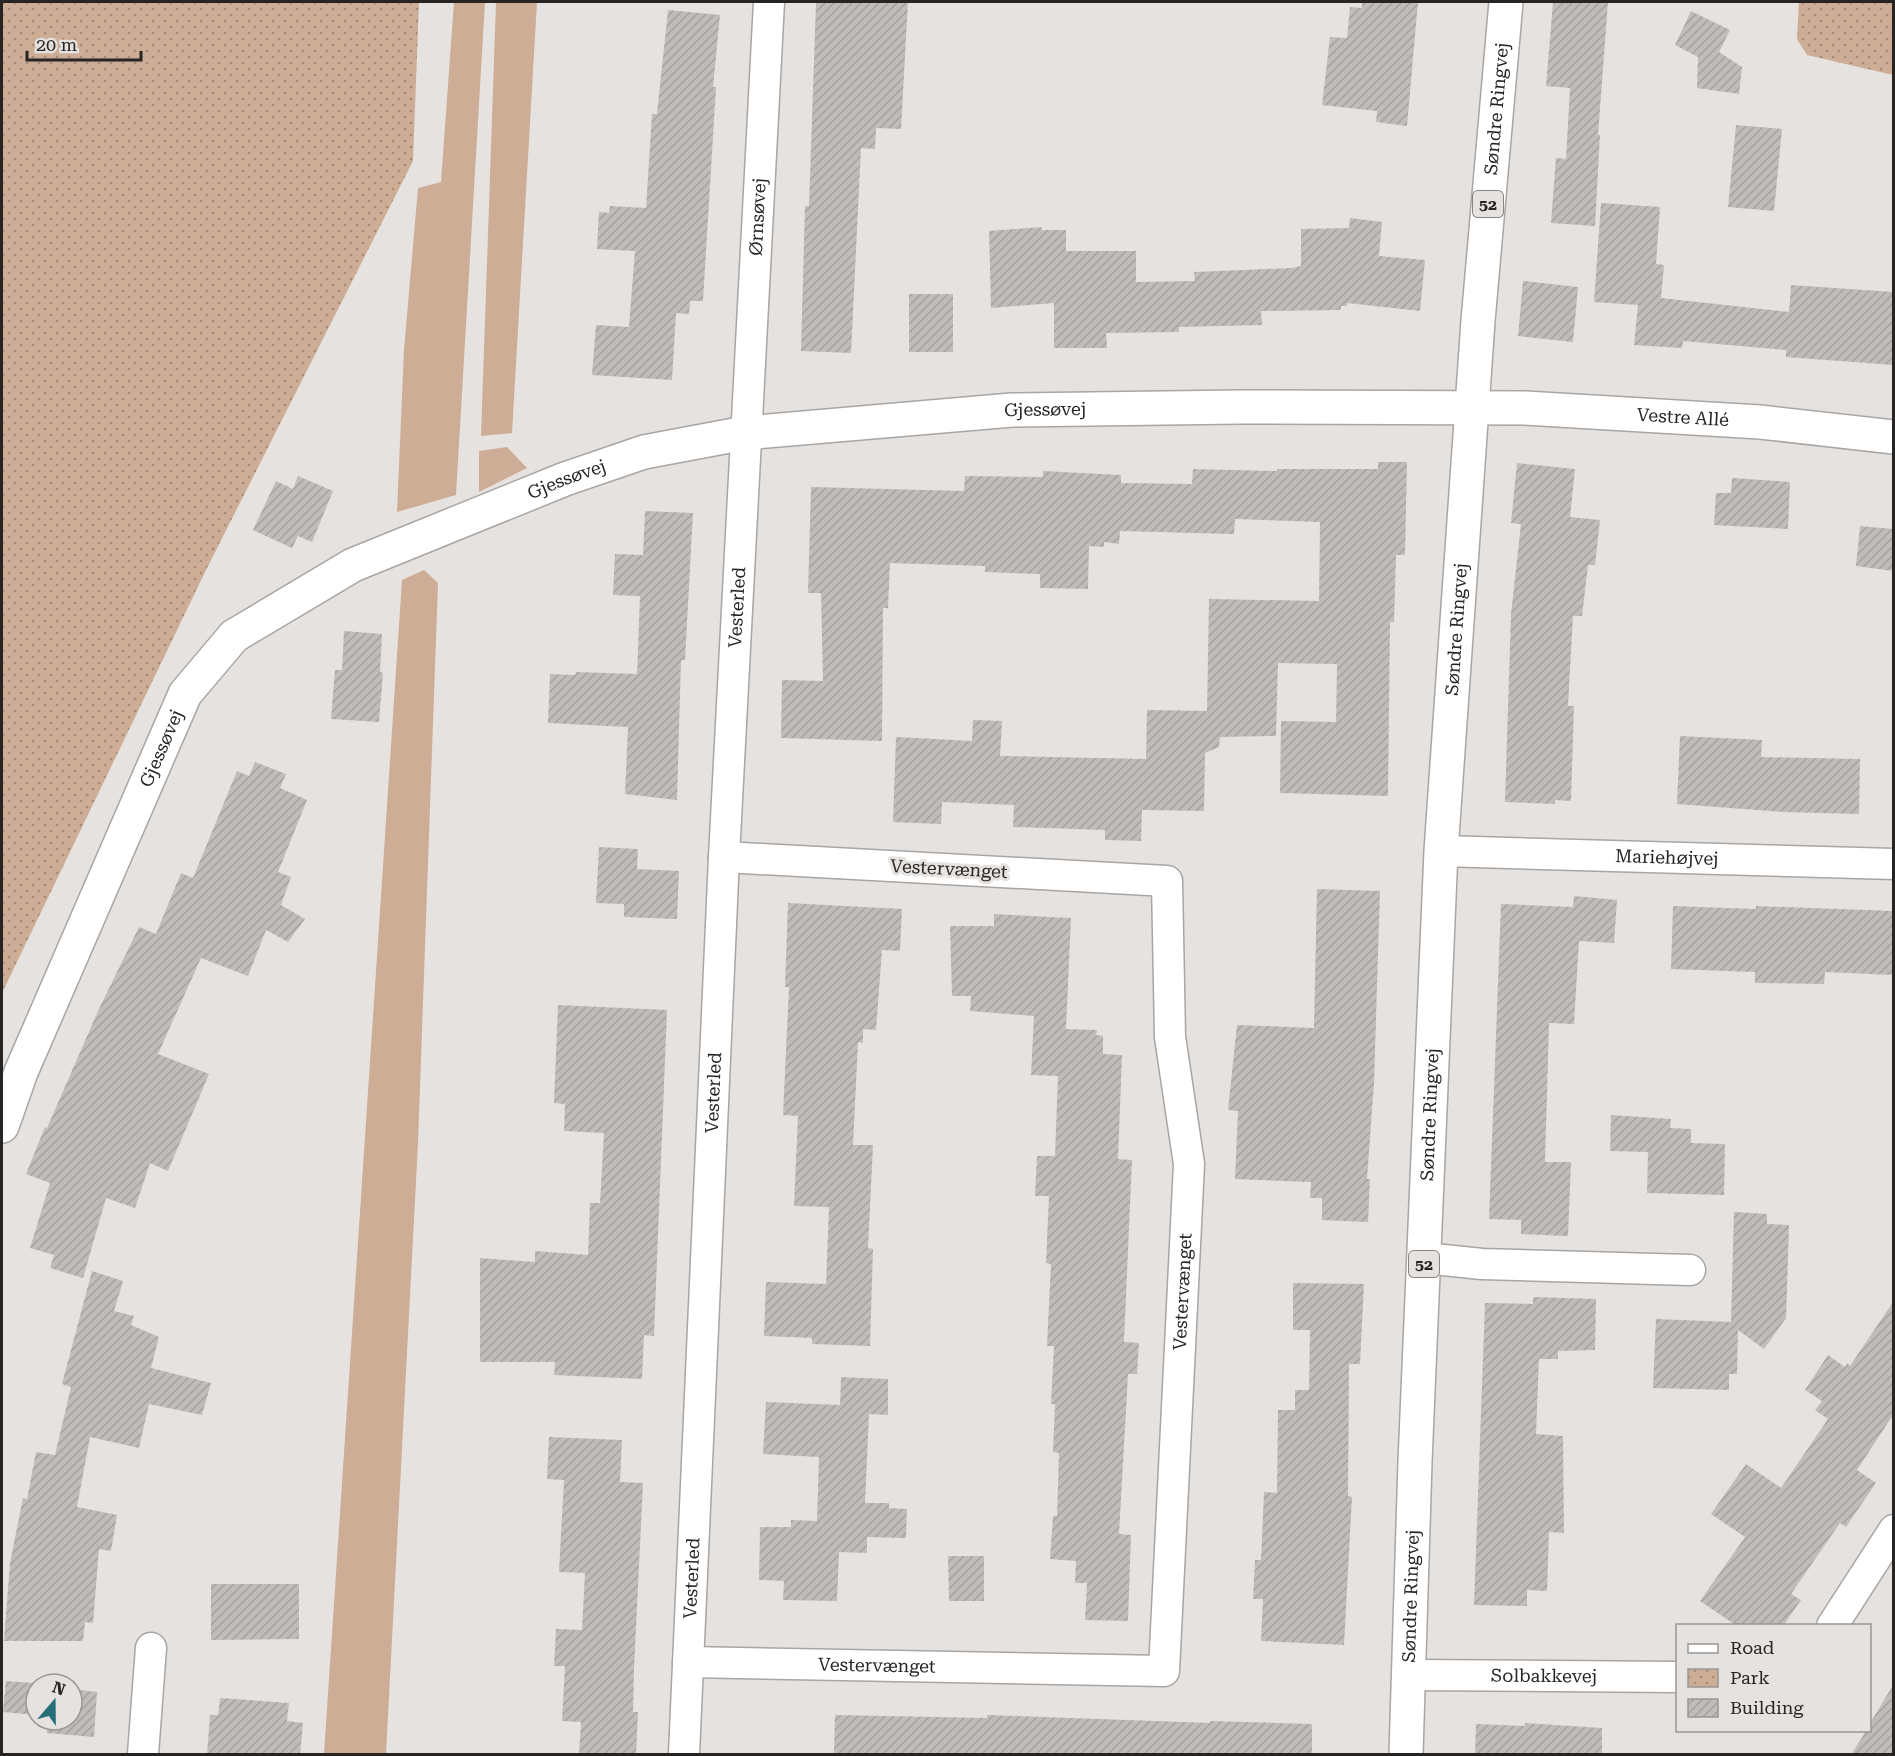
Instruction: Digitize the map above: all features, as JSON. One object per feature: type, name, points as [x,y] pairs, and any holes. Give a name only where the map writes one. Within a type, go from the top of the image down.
[{"type":"street","name":"Ørnsøvej","points":[[745,433],[769,2]]},
{"type":"street","name":"Søndre Ringvej","points":[[1406,1755],[1441,850],[1472,407],[1506,2]]},
{"type":"street","name":"Gjessøvej","points":[[2,1126],[21,1072],[185,694],[234,636],[353,565],[490,508],[644,452],[745,433],[1012,410],[1472,407]]},
{"type":"street","name":"Vestre Allé","points":[[1472,407],[1760,422],[1893,437]]},
{"type":"street","name":"Vesterled","points":[[684,1755],[745,433]]},
{"type":"street","name":"Mariehøjvej","points":[[1441,850],[1893,864]]},
{"type":"street","name":"Vestervænget","points":[[688,1662],[1164,1671],[1190,1164],[1170,1037],[1167,881],[724,857]]},
{"type":"street","points":[[1424,1258],[1482,1264],[1690,1270]]},
{"type":"street","points":[[1833,1624],[1893,1530]]},
{"type":"street","points":[[143,1755],[151,1648]]},
{"type":"street","name":"Solbakkevej","points":[[1409,1675],[1676,1677]]},
{"type":"green space","points":[[2,2],[419,2],[413,161],[206,570],[2,993]]},
{"type":"green space","points":[[454,2],[485,2],[456,495],[397,512],[404,350],[418,188],[441,182]]},
{"type":"green space","points":[[496,2],[537,2],[512,433],[481,436]]},
{"type":"green space","points":[[1799,2],[1893,2],[1893,75],[1807,55],[1797,39]]},
{"type":"green space","points":[[507,447],[527,468],[479,492],[479,451]]},
{"type":"green space","points":[[424,570],[438,583],[418,1143],[386,1754],[324,1754],[402,580]]},
{"type":"building","points":[[816,2],[908,2],[901,129],[876,128],[875,149],[861,148],[851,353],[801,351],[805,206],[809,206]]},
{"type":"building","points":[[1362,2],[1418,2],[1407,126],[1376,122],[1377,111],[1322,105],[1330,37],[1347,38],[1350,7],[1362,8]]},
{"type":"building","points":[[1553,2],[1608,2],[1598,135],[1600,135],[1595,226],[1551,223],[1556,158],[1566,159],[1570,88],[1546,86]]},
{"type":"building","points":[[668,10],[720,15],[713,87],[716,87],[703,301],[690,301],[689,314],[676,313],[672,380],[592,375],[596,325],[629,327],[635,251],[597,249],[599,212],[609,213],[610,206],[646,208],[652,114],[657,114]]},
{"type":"building","points":[[1691,11],[1730,30],[1719,52],[1742,67],[1739,94],[1697,88],[1698,57],[1675,45]]},
{"type":"building","points":[[1736,125],[1782,129],[1774,211],[1728,207]]},
{"type":"building","points":[[1601,203],[1660,207],[1656,264],[1664,265],[1661,298],[1789,312],[1791,285],[1893,292],[1893,365],[1786,357],[1786,350],[1683,341],[1682,348],[1634,345],[1638,305],[1594,302]]},
{"type":"building","points":[[1350,218],[1382,222],[1379,256],[1425,260],[1420,311],[1347,303],[1347,306],[1341,306],[1341,310],[1261,311],[1262,325],[1179,327],[1179,332],[1106,333],[1107,348],[1054,348],[1054,303],[991,308],[989,231],[1041,227],[1042,230],[1066,230],[1066,251],[1136,251],[1136,282],[1195,281],[1194,272],[1301,266],[1301,229],[1349,228]]},
{"type":"building","points":[[1523,281],[1578,287],[1573,342],[1518,336]]},
{"type":"building","points":[[909,294],[953,294],[953,352],[909,352]]},
{"type":"building","points":[[1378,462],[1407,462],[1405,555],[1396,555],[1394,622],[1390,622],[1388,796],[1280,793],[1281,721],[1336,722],[1337,664],[1278,663],[1276,736],[1220,737],[1219,747],[1205,753],[1204,811],[1142,810],[1141,841],[1105,840],[1105,830],[1013,827],[1014,805],[942,802],[941,824],[893,822],[896,737],[972,741],[973,720],[1002,721],[1000,756],[1146,759],[1147,710],[1207,711],[1209,599],[1319,601],[1320,522],[1235,519],[1234,534],[1120,531],[1119,544],[1104,542],[1104,547],[1089,546],[1088,589],[1040,588],[1040,574],[985,572],[985,566],[890,563],[888,608],[883,608],[882,741],[781,738],[782,680],[823,681],[821,593],[808,593],[811,487],[964,491],[965,476],[1043,477],[1043,471],[1121,475],[1121,483],[1192,484],[1193,469],[1277,471],[1277,469],[1378,469]]},
{"type":"building","points":[[1517,463],[1575,469],[1570,517],[1600,520],[1595,565],[1588,565],[1582,616],[1573,616],[1568,706],[1574,706],[1571,801],[1555,800],[1555,804],[1505,802],[1511,614],[1521,524],[1511,523]]},
{"type":"building","points":[[298,476],[333,491],[312,542],[298,536],[292,548],[253,530],[276,481],[293,489]]},
{"type":"building","points":[[1732,478],[1790,482],[1788,529],[1714,525],[1716,493],[1731,493]]},
{"type":"building","points":[[645,511],[693,513],[685,660],[681,660],[677,800],[625,794],[628,727],[548,723],[550,674],[575,675],[576,672],[637,674],[640,596],[613,595],[615,554],[643,555]]},
{"type":"building","points":[[1860,526],[1893,529],[1893,571],[1856,566]]},
{"type":"building","points":[[344,631],[382,634],[380,672],[383,673],[379,722],[331,719],[335,670],[342,670]]},
{"type":"building","points":[[1680,736],[1762,740],[1761,757],[1860,759],[1859,814],[1783,812],[1677,804]]},
{"type":"building","points":[[255,762],[286,774],[280,788],[307,800],[278,872],[291,877],[281,905],[305,919],[288,942],[266,930],[248,976],[201,958],[158,1054],[209,1074],[168,1171],[150,1163],[135,1208],[106,1198],[83,1278],[50,1268],[54,1255],[30,1248],[50,1183],[26,1174],[45,1127],[47,1128],[98,1011],[139,927],[156,934],[181,873],[193,878],[237,771],[249,776]]},
{"type":"building","points":[[599,847],[638,849],[637,869],[679,871],[677,919],[624,917],[624,904],[596,903]]},
{"type":"building","points":[[1317,889],[1380,891],[1374,1083],[1367,1179],[1370,1179],[1368,1222],[1322,1220],[1322,1198],[1310,1198],[1311,1182],[1235,1179],[1238,1111],[1228,1110],[1237,1025],[1314,1028]]},
{"type":"building","points":[[1574,896],[1617,900],[1614,943],[1579,941],[1574,1024],[1549,1023],[1545,1162],[1571,1162],[1568,1236],[1521,1234],[1521,1220],[1489,1219],[1501,904],[1573,907]]},
{"type":"building","points":[[788,903],[902,909],[900,951],[882,950],[876,1030],[863,1029],[863,1043],[858,1042],[853,1145],[873,1145],[868,1248],[873,1249],[870,1346],[812,1344],[812,1338],[764,1336],[766,1282],[826,1284],[829,1207],[794,1206],[798,1116],[783,1115],[789,987],[785,987]]},
{"type":"building","points":[[1673,906],[1756,909],[1756,906],[1893,911],[1893,975],[1825,972],[1824,984],[1755,983],[1755,972],[1671,969]]},
{"type":"building","points":[[994,914],[1071,918],[1066,1029],[1097,1030],[1096,1035],[1103,1036],[1103,1054],[1122,1055],[1118,1159],[1132,1160],[1124,1342],[1139,1343],[1137,1374],[1128,1374],[1119,1534],[1131,1535],[1128,1621],[1085,1620],[1087,1583],[1075,1583],[1076,1561],[1050,1559],[1053,1516],[1057,1516],[1059,1453],[1053,1452],[1055,1404],[1051,1404],[1054,1346],[1047,1346],[1051,1264],[1046,1263],[1049,1196],[1035,1196],[1037,1156],[1055,1156],[1058,1076],[1031,1075],[1034,1016],[970,1011],[971,996],[952,996],[950,926],[994,926]]},
{"type":"building","points":[[558,1005],[667,1010],[654,1336],[644,1335],[642,1379],[554,1375],[555,1362],[480,1362],[480,1258],[535,1262],[535,1251],[588,1255],[590,1203],[600,1203],[604,1133],[564,1131],[565,1104],[554,1103]]},
{"type":"building","points":[[1611,1115],[1671,1119],[1670,1128],[1691,1129],[1691,1143],[1725,1144],[1724,1195],[1647,1193],[1648,1152],[1610,1151]]},
{"type":"building","points":[[1734,1212],[1767,1214],[1767,1224],[1789,1225],[1786,1318],[1764,1349],[1738,1330],[1737,1374],[1729,1374],[1729,1390],[1653,1388],[1656,1319],[1731,1322]]},
{"type":"building","points":[[92,1271],[123,1281],[114,1311],[134,1316],[131,1325],[159,1337],[151,1368],[211,1383],[202,1415],[149,1404],[139,1448],[90,1437],[77,1507],[117,1515],[111,1551],[99,1549],[93,1623],[85,1622],[83,1641],[4,1641],[10,1563],[23,1498],[27,1499],[36,1452],[55,1455],[71,1387],[62,1384]]},
{"type":"building","points":[[1293,1283],[1364,1284],[1360,1364],[1349,1364],[1348,1496],[1352,1497],[1344,1645],[1261,1641],[1263,1599],[1253,1599],[1255,1560],[1261,1560],[1264,1492],[1277,1493],[1278,1410],[1295,1410],[1295,1390],[1309,1390],[1310,1330],[1293,1330]]},
{"type":"building","points":[[1533,1297],[1596,1299],[1595,1350],[1558,1351],[1558,1359],[1539,1359],[1536,1434],[1563,1436],[1564,1533],[1549,1532],[1547,1591],[1527,1590],[1527,1606],[1474,1605],[1485,1303],[1533,1304]]},
{"type":"building","points":[[1893,1302],[1893,1415],[1857,1470],[1876,1483],[1846,1527],[1840,1523],[1791,1594],[1801,1600],[1784,1624],[1734,1624],[1700,1601],[1745,1537],[1711,1514],[1746,1464],[1781,1488],[1828,1419],[1815,1410],[1822,1401],[1805,1390],[1828,1355],[1845,1367],[1847,1363],[1850,1366]]},
{"type":"building","points":[[841,1377],[888,1379],[888,1415],[869,1414],[865,1503],[889,1503],[889,1508],[907,1509],[906,1538],[867,1537],[867,1553],[839,1552],[837,1601],[783,1600],[784,1581],[759,1580],[760,1527],[791,1527],[791,1520],[817,1521],[819,1457],[763,1454],[766,1402],[840,1405]]},
{"type":"building","points":[[549,1437],[622,1440],[620,1482],[643,1483],[634,1669],[633,1712],[638,1712],[636,1755],[579,1755],[581,1722],[562,1721],[565,1666],[554,1666],[556,1629],[582,1630],[585,1573],[559,1572],[564,1480],[547,1479]]},
{"type":"building","points":[[948,1556],[984,1556],[984,1601],[949,1601]]},
{"type":"building","points":[[211,1584],[299,1584],[299,1639],[211,1640]]},
{"type":"building","points":[[6,1681],[24,1682],[24,1714],[3,1712]]},
{"type":"building","points":[[1893,1685],[1893,1755],[1851,1755],[1865,1732],[1871,1732],[1871,1722]]},
{"type":"building","points":[[84,1691],[97,1692],[94,1737],[47,1733],[84,1732]]},
{"type":"building","points":[[220,1698],[289,1703],[287,1721],[303,1723],[300,1755],[207,1755],[210,1715],[218,1715]]},
{"type":"building","points":[[835,1715],[987,1718],[987,1715],[1210,1723],[1210,1721],[1312,1724],[1312,1755],[834,1755]]},
{"type":"building","points":[[1525,1723],[1602,1728],[1602,1755],[1475,1755],[1476,1724],[1525,1726]]}]
